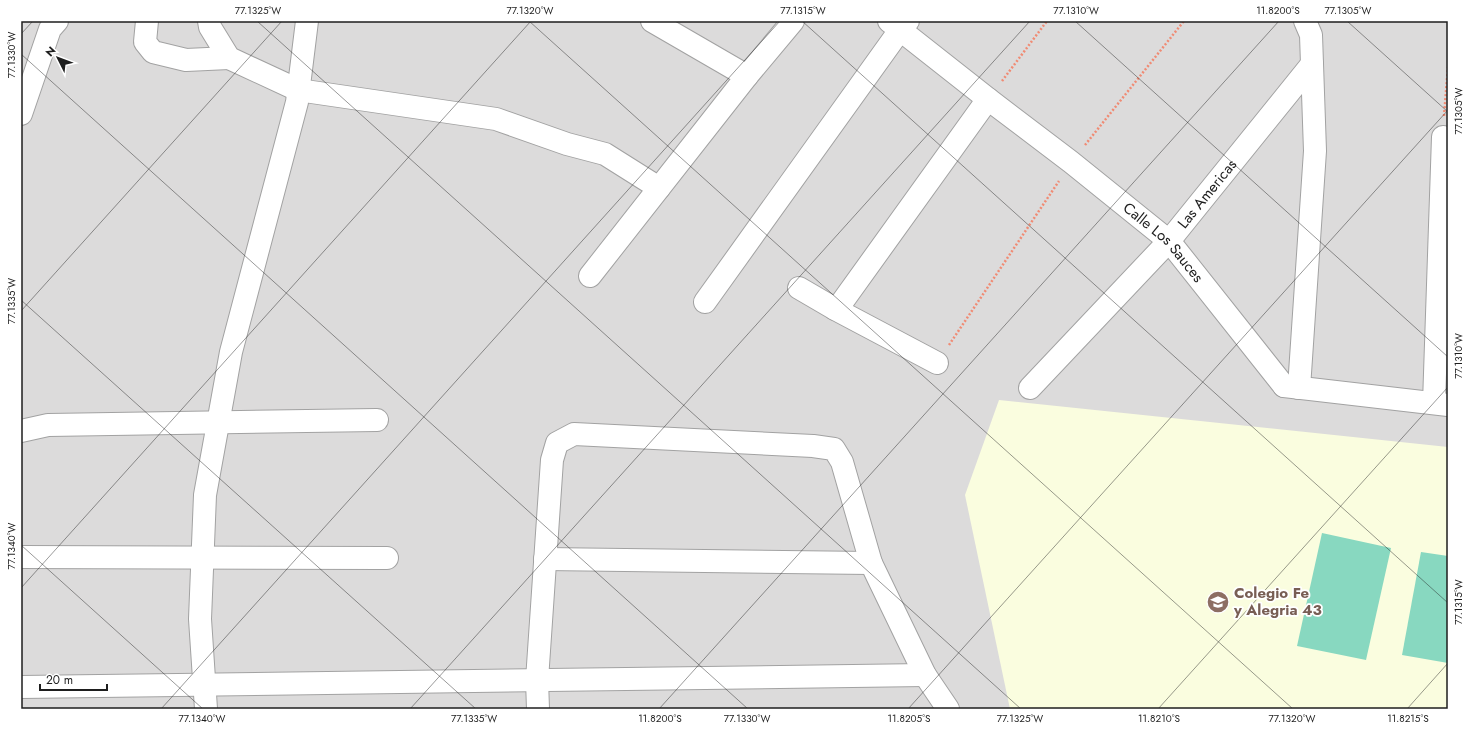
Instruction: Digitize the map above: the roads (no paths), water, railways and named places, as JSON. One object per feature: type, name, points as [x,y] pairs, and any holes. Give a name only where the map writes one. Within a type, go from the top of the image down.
[{"type":"street","points":[[21,114],[50,29],[57,21]]},
{"type":"street","points":[[147,21],[145,42],[153,52],[186,60],[229,58],[298,90],[496,118],[567,144],[605,154],[659,188]]},
{"type":"street","points":[[209,21],[210,26],[229,58]]},
{"type":"street","points":[[206,709],[200,619],[205,495],[231,352],[297,102],[306,21]]},
{"type":"street","points":[[652,21],[747,76]]},
{"type":"street","points":[[590,276],[747,76],[793,21]]},
{"type":"street","points":[[1304,21],[1311,35],[1315,151],[1291,387],[1441,404],[1443,137]]},
{"type":"street","points":[[705,302],[899,24]]},
{"type":"street","name":"Calle Los Sauces","points":[[899,24],[988,99],[1072,162],[1169,241],[1291,387]]},
{"type":"street","name":"Las Americas","points":[[1030,388],[1169,241],[1312,64]]},
{"type":"street","points":[[835,309],[840,305],[988,99]]},
{"type":"street","points":[[799,288],[835,309],[937,363]]},
{"type":"street","points":[[21,431],[48,425],[377,420]]},
{"type":"street","points":[[538,709],[537,680],[552,460],[557,443],[574,434],[813,446],[834,449],[842,462],[871,563],[925,675],[948,709]]},
{"type":"street","points":[[21,557],[387,558]]},
{"type":"street","points":[[545,559],[871,563]]},
{"type":"street","points":[[21,688],[925,675]]},
{"type":"place","name":"Colegio Fe y Alegria 43","points":[[1218,602]]}]
